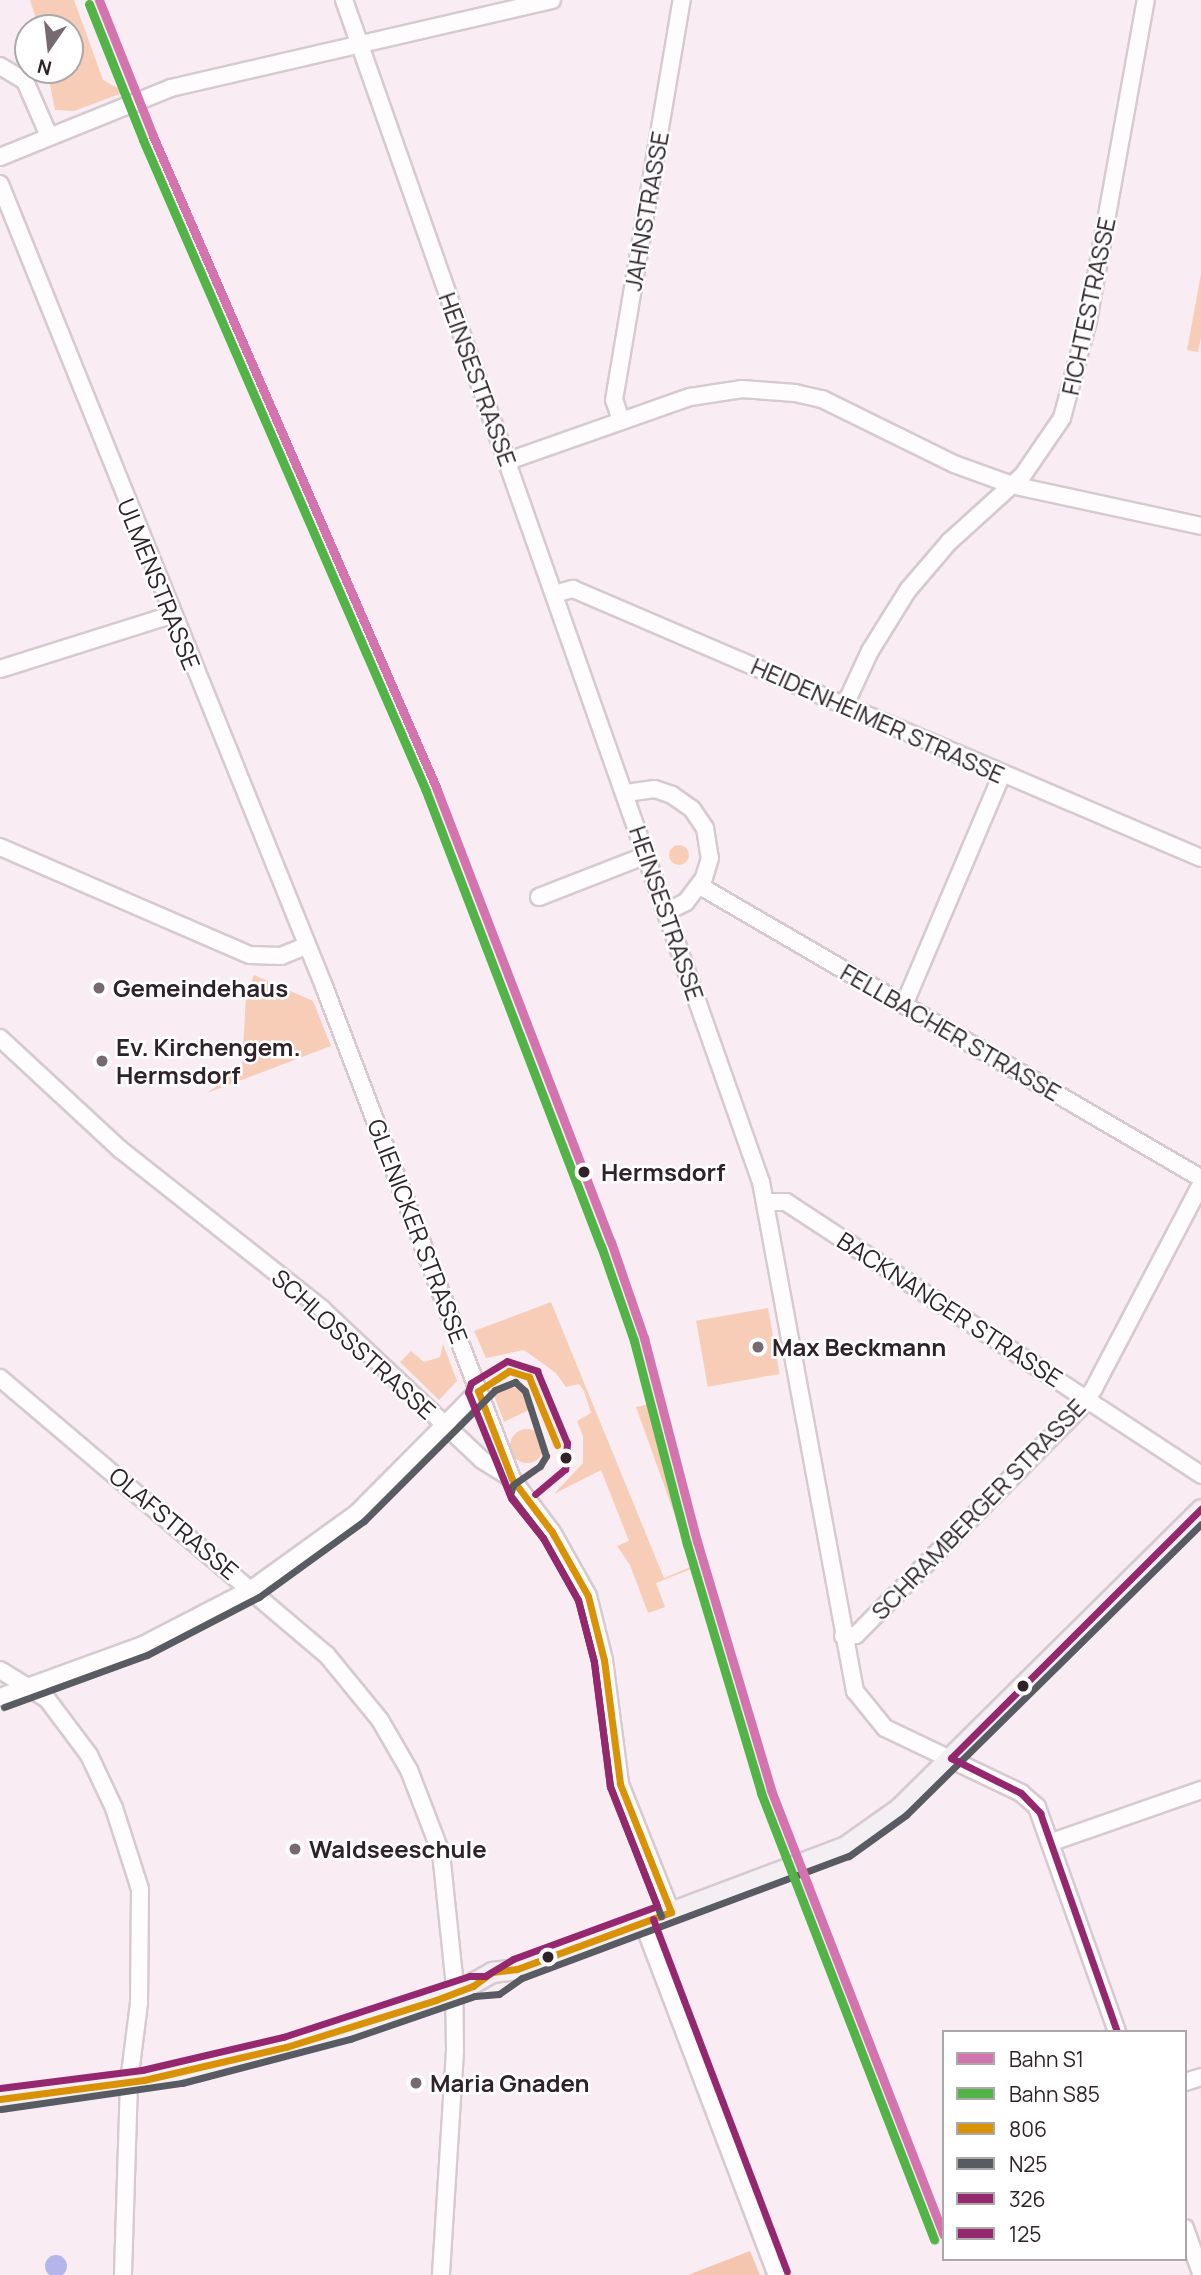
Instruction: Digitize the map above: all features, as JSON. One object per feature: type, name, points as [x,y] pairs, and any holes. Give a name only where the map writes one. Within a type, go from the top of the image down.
[{"type":"main road","points":[[0,2099],[129,2082],[286,2047],[463,1990],[492,1972],[517,1969],[859,1839],[951,1758],[1201,1509]]},
{"type":"street","name":"HEINSESTRASSE","points":[[344,0],[357,43],[626,793],[765,1202],[855,1692],[872,1717],[897,1736],[951,1758],[1033,1803],[1052,1843],[1116,2030]]},
{"type":"street","points":[[0,157],[171,88],[552,0]]},
{"type":"street","name":"JAHNSTRASSE","points":[[621,420],[614,400],[682,0]]},
{"type":"street","name":"FICHTESTRASSE","points":[[845,705],[870,650],[908,590],[948,542],[1012,485],[1051,439],[1077,372],[1146,0]]},
{"type":"street","points":[[0,66],[25,81],[52,135]]},
{"type":"street","name":"ULMENSTRASSE","points":[[0,184],[322,983]]},
{"type":"street","points":[[508,461],[690,397],[742,389],[794,393],[831,403],[954,464],[1012,485],[1201,526]]},
{"type":"street","name":"HEIDENHEIMER STRASSE","points":[[554,594],[573,589],[1201,858]]},
{"type":"street","points":[[0,669],[172,615]]},
{"type":"street","points":[[904,1005],[1002,775]]},
{"type":"street","points":[[626,793],[660,790],[684,802],[699,818],[710,858],[700,886],[686,902],[666,912]]},
{"type":"street","points":[[0,846],[250,955],[281,956],[306,946]]},
{"type":"street","points":[[539,897],[647,855]]},
{"type":"street","name":"FELLBACHER STRASSE","points":[[700,886],[1201,1178]]},
{"type":"street","name":"GLIENICKER STRASSE","points":[[322,983],[512,1479]]},
{"type":"street","name":"SCHLOSSSTRASSE","points":[[0,1038],[121,1150],[321,1309],[495,1471],[512,1479],[552,1532],[588,1596],[604,1660],[620,1783],[671,1912]]},
{"type":"street","name":"SCHRAMBERGER STRASSE","points":[[843,1636],[856,1634],[1087,1399],[1201,1184]]},
{"type":"street","name":"BACKNANGER STRASSE","points":[[765,1202],[786,1202],[1201,1475]]},
{"type":"street","name":"OLAFSTRASSE","points":[[0,1378],[253,1588],[353,1685],[409,1770],[441,1853],[463,1990],[440,2275]]},
{"type":"street","points":[[0,1697],[143,1645],[253,1588],[338,1530],[478,1391]]},
{"type":"street","points":[[0,1670],[47,1699],[89,1755],[131,1853],[140,1889],[141,1933],[129,2082],[123,2275]]},
{"type":"street","points":[[1052,1843],[1201,1790]]},
{"type":"street","points":[[643,1923],[777,2275]]},
{"type":"street","points":[[1187,2234],[1201,2273]]},
{"type":"shaded area","points":[[30,0],[74,0],[79,14],[34,14]]},
{"type":"shaded area","points":[[84,28],[103,80],[125,92],[74,111],[55,110],[50,84],[84,84]]},
{"type":"shaded area","points":[[1201,274],[1201,337],[1198,352],[1187,350]]},
{"type":"shaded area","points":[[679,845],[686,848],[689,855],[686,862],[679,865],[672,862],[669,855],[672,848]]},
{"type":"shaded area","points":[[254,975],[313,1001],[331,1046],[207,1093],[242,1068],[246,996]]},
{"type":"shaded area","points":[[551,1302],[664,1578],[693,1566],[636,1407],[654,1403],[696,1567],[656,1583],[665,1607],[648,1613],[630,1565],[617,1546],[629,1541],[601,1470],[554,1494],[583,1463],[583,1436],[577,1421],[591,1413],[584,1391],[579,1384],[566,1387],[556,1373],[524,1350],[486,1358],[474,1331]]},
{"type":"shaded area","points":[[768,1308],[780,1374],[708,1387],[696,1321]]},
{"type":"shaded area","points":[[443,1344],[457,1381],[439,1400],[400,1362],[411,1351],[424,1362],[440,1357]]},
{"type":"shaded area","points":[[508,1387],[522,1389],[529,1410],[504,1422],[494,1395]]},
{"type":"shaded area","points":[[527,1429],[539,1434],[544,1446],[539,1458],[527,1463],[515,1458],[510,1446],[515,1434]]},
{"type":"shaded area","points":[[750,2251],[760,2275],[688,2275]]},
{"type":"water","points":[[56,2255],[64,2258],[64,2274],[48,2274],[45,2266],[48,2258]]},
{"type":"rail line","name":"S1","points":[[99,0],[153,136],[436,787],[611,1242],[644,1338],[697,1541],[771,1790],[942,2230]]},
{"type":"rail line","name":"S85","points":[[89,4],[143,140],[426,791],[601,1246],[634,1341],[687,1544],[761,1793],[934,2240]]},
{"type":"transit line","name":"326","points":[[511,1498],[468,1392],[471,1383],[507,1361],[537,1371],[567,1443],[565,1469],[535,1494]]},
{"type":"transit line","name":"806","points":[[557,1445],[529,1377],[509,1371],[478,1391],[512,1479],[552,1532],[588,1596],[604,1660],[620,1784],[671,1912]]},
{"type":"transit line","name":"N25","points":[[4,1707],[147,1655],[259,1597],[364,1521],[495,1390],[515,1382],[525,1391],[546,1456],[540,1466],[513,1485],[510,1495],[543,1538],[578,1600],[594,1662],[610,1787],[661,1916]]},
{"type":"transit line","name":"326","points":[[0,2088],[142,2070],[283,2037],[470,1976],[485,1976],[513,1959],[657,1906],[610,1786],[594,1662],[578,1600],[543,1538],[511,1498]]},
{"type":"transit line","name":"125","points":[[951,1758],[1201,1509]]},
{"type":"transit line","name":"N25","points":[[1,2109],[182,2083],[350,2039],[475,1996],[499,1994],[522,1978],[849,1856],[906,1815],[1201,1524]]},
{"type":"transit line","name":"125","points":[[951,1758],[1021,1793],[1040,1813],[1116,2030]]},
{"type":"transit line","name":"806","points":[[0,2099],[144,2080],[286,2047],[436,2000],[473,1986],[492,1972],[517,1969],[671,1912]]},
{"type":"transit line","name":"326","points":[[653,1919],[787,2271]]},
{"type":"place","name":"Gemeindehaus","points":[[99,988]]},
{"type":"place","name":"Ev. Kirchengem. Hermsdorf","points":[[102,1061]]},
{"type":"place","name":"Hermsdorf","points":[[584,1172]]},
{"type":"place","name":"Max Beckmann","points":[[758,1347]]},
{"type":"place","name":"Waldseeschule","points":[[295,1849]]},
{"type":"place","name":"Maria Gnaden","points":[[416,2083]]}]
